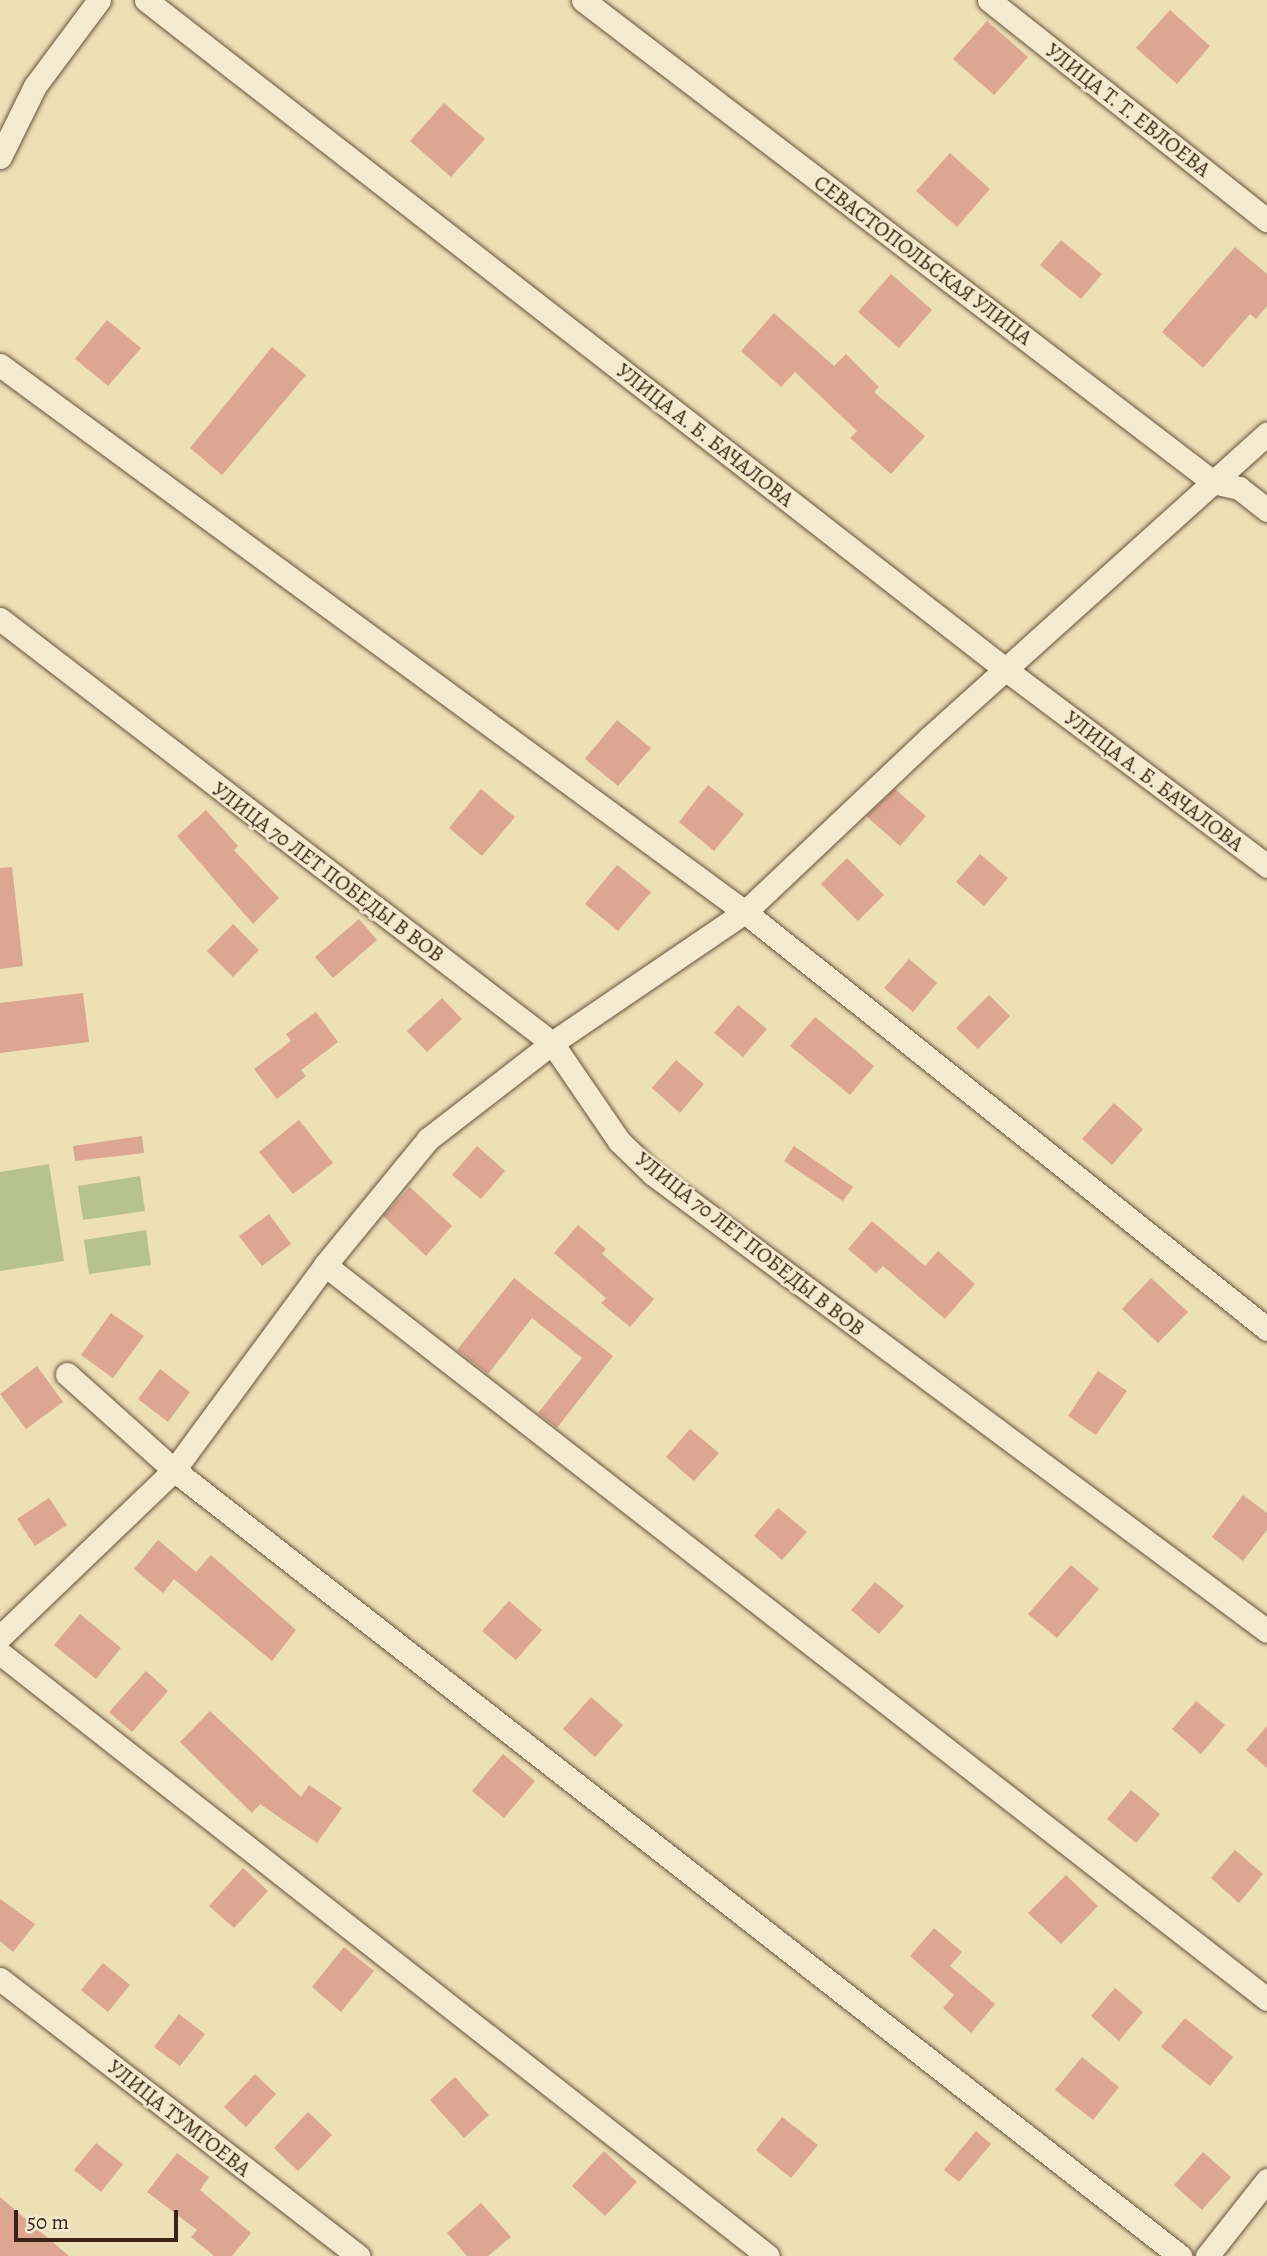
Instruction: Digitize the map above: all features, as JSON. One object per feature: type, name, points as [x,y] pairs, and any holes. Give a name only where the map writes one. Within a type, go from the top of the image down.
[{"type":"street","points":[[0,157],[35,86],[99,0]]},
{"type":"street","name":"УЛИЦА А. Б. БАЧАЛОВА","points":[[145,0],[1005,669],[1267,866]]},
{"type":"street","name":"СЕВАСТОПОЛЬСКАЯ УЛИЦА","points":[[583,0],[1213,482],[1239,488],[1267,510]]},
{"type":"street","name":"УЛИЦА Т. Т. ЕВЛОЕВА","points":[[989,0],[1267,220]]},
{"type":"street","points":[[0,365],[745,912],[1267,1329]]},
{"type":"street","points":[[0,1637],[174,1470],[325,1265],[428,1139],[552,1043],[745,912],[1005,669],[1267,434]]},
{"type":"street","name":"УЛИЦА 70 ЛЕТ ПОБЕДЫ В ВОВ","points":[[0,619],[552,1043],[620,1141],[653,1174],[1267,1631]]},
{"type":"street","points":[[325,1265],[1267,1999]]},
{"type":"street","points":[[67,1374],[174,1470],[1180,2256]]},
{"type":"street","points":[[0,1653],[768,2256]]},
{"type":"street","name":"УЛИЦА ТУМГОЕВА","points":[[0,1979],[358,2256]]},
{"type":"street","points":[[1207,2256],[1267,2180]]},
{"type":"green space","points":[[49,1164],[64,1261],[0,1271],[0,1172]]},
{"type":"green space","points":[[140,1176],[145,1211],[83,1220],[78,1186]]},
{"type":"green space","points":[[146,1230],[151,1265],[89,1274],[84,1240]]},
{"type":"building","points":[[1170,10],[1210,46],[1177,84],[1136,48]]},
{"type":"building","points":[[987,21],[1028,57],[994,95],[953,59]]},
{"type":"building","points":[[444,103],[485,139],[451,177],[410,141]]},
{"type":"building","points":[[950,153],[990,189],[957,227],[916,191]]},
{"type":"building","points":[[1061,240],[1102,274],[1081,299],[1040,265]]},
{"type":"building","points":[[1235,247],[1267,274],[1267,306],[1256,319],[1250,314],[1203,368],[1162,332]]},
{"type":"building","points":[[891,274],[932,310],[899,348],[858,312]]},
{"type":"building","points":[[774,313],[834,366],[846,354],[879,387],[874,392],[925,436],[891,474],[850,438],[857,431],[795,372],[781,387],[741,351]]},
{"type":"building","points":[[107,320],[141,348],[108,386],[75,359]]},
{"type":"building","points":[[272,347],[306,375],[222,475],[190,448]]},
{"type":"building","points":[[617,720],[651,748],[618,786],[585,759]]},
{"type":"building","points":[[708,785],[744,814],[714,851],[679,822]]},
{"type":"building","points":[[481,789],[515,817],[482,856],[449,828]]},
{"type":"building","points":[[895,789],[926,816],[900,846],[866,816]]},
{"type":"building","points":[[206,810],[238,846],[234,850],[279,898],[253,924],[177,836]]},
{"type":"building","points":[[980,854],[1008,878],[984,906],[956,882]]},
{"type":"building","points":[[847,858],[884,895],[858,921],[821,884]]},
{"type":"building","points":[[617,865],[651,892],[618,931],[585,904]]},
{"type":"building","points":[[12,867],[23,966],[0,969],[0,868]]},
{"type":"building","points":[[359,919],[377,940],[333,978],[315,957]]},
{"type":"building","points":[[233,924],[259,950],[233,977],[207,951]]},
{"type":"building","points":[[909,959],[937,983],[913,1012],[884,988]]},
{"type":"building","points":[[83,993],[89,1042],[0,1053],[0,1003]]},
{"type":"building","points":[[989,995],[1010,1016],[978,1049],[956,1028]]},
{"type":"building","points":[[442,998],[462,1019],[427,1052],[407,1031]]},
{"type":"building","points":[[738,1005],[767,1029],[743,1057],[714,1033]]},
{"type":"building","points":[[316,1012],[338,1042],[301,1070],[306,1076],[277,1099],[254,1069],[291,1041],[286,1034]]},
{"type":"building","points":[[815,1017],[874,1066],[850,1095],[790,1046]]},
{"type":"building","points":[[676,1060],[704,1084],[680,1113],[652,1088]]},
{"type":"building","points":[[1114,1103],[1143,1129],[1112,1165],[1082,1139]]},
{"type":"building","points":[[299,1120],[333,1163],[293,1194],[259,1152]]},
{"type":"building","points":[[142,1136],[144,1153],[75,1161],[73,1146]]},
{"type":"building","points":[[477,1146],[505,1171],[481,1199],[452,1175]]},
{"type":"building","points":[[794,1146],[853,1187],[843,1201],[784,1161]]},
{"type":"building","points":[[410,1187],[452,1226],[426,1256],[383,1216]]},
{"type":"building","points":[[269,1214],[291,1244],[262,1266],[239,1236]]},
{"type":"building","points":[[872,1221],[925,1266],[938,1251],[975,1284],[945,1319],[883,1266],[876,1273],[848,1249]]},
{"type":"building","points":[[578,1225],[606,1249],[602,1254],[654,1299],[630,1327],[601,1303],[606,1298],[554,1253]]},
{"type":"building","points":[[514,1278],[613,1356],[557,1428],[538,1413],[582,1358],[532,1318],[488,1374],[457,1350]]},
{"type":"building","points":[[1151,1278],[1188,1312],[1158,1343],[1122,1309]]},
{"type":"building","points":[[111,1313],[144,1336],[113,1378],[81,1355]]},
{"type":"building","points":[[37,1366],[63,1402],[26,1429],[0,1394]]},
{"type":"building","points":[[160,1369],[190,1392],[168,1422],[138,1399]]},
{"type":"building","points":[[1098,1371],[1127,1391],[1096,1435],[1068,1416]]},
{"type":"building","points":[[690,1429],[719,1453],[694,1481],[666,1457]]},
{"type":"building","points":[[1243,1495],[1267,1513],[1267,1530],[1243,1561],[1212,1537]]},
{"type":"building","points":[[49,1498],[67,1525],[35,1546],[17,1519]]},
{"type":"building","points":[[778,1508],[807,1532],[782,1560],[754,1536]]},
{"type":"building","points":[[158,1540],[196,1572],[211,1555],[296,1630],[272,1661],[174,1579],[163,1593],[134,1569]]},
{"type":"building","points":[[1071,1565],[1099,1589],[1057,1638],[1028,1614]]},
{"type":"building","points":[[875,1582],[904,1606],[879,1634],[851,1610]]},
{"type":"building","points":[[509,1601],[542,1630],[516,1660],[482,1631]]},
{"type":"building","points":[[80,1614],[121,1648],[96,1679],[54,1645]]},
{"type":"building","points":[[146,1671],[168,1691],[132,1732],[109,1712]]},
{"type":"building","points":[[591,1697],[623,1725],[595,1757],[563,1729]]},
{"type":"building","points":[[1196,1701],[1225,1725],[1201,1754],[1172,1729]]},
{"type":"building","points":[[210,1711],[301,1797],[309,1785],[342,1808],[317,1843],[260,1804],[252,1813],[180,1742]]},
{"type":"building","points":[[1267,1726],[1267,1768],[1246,1750]]},
{"type":"building","points":[[503,1754],[535,1781],[504,1818],[472,1791]]},
{"type":"building","points":[[1131,1790],[1160,1814],[1136,1843],[1107,1819]]},
{"type":"building","points":[[1235,1850],[1263,1874],[1239,1903],[1211,1878]]},
{"type":"building","points":[[243,1868],[268,1891],[234,1928],[209,1906]]},
{"type":"building","points":[[1066,1875],[1098,1906],[1061,1944],[1028,1913]]},
{"type":"building","points":[[0,1899],[35,1924],[13,1952],[0,1941]]},
{"type":"building","points":[[934,1928],[962,1952],[950,1966],[995,2004],[971,2033],[943,2008],[954,1995],[910,1956]]},
{"type":"building","points":[[344,1947],[374,1971],[341,2012],[312,1987]]},
{"type":"building","points":[[103,1963],[130,1985],[108,2012],[81,1990]]},
{"type":"building","points":[[1115,1988],[1143,2012],[1119,2041],[1091,2016]]},
{"type":"building","points":[[179,2014],[205,2034],[180,2066],[154,2047]]},
{"type":"building","points":[[1185,2018],[1233,2057],[1210,2086],[1161,2047]]},
{"type":"building","points":[[1082,2057],[1119,2087],[1093,2120],[1055,2090]]},
{"type":"building","points":[[255,2074],[276,2094],[246,2127],[224,2107]]},
{"type":"building","points":[[455,2077],[489,2115],[464,2138],[430,2100]]},
{"type":"building","points":[[308,2112],[332,2135],[298,2171],[274,2148]]},
{"type":"building","points":[[782,2117],[818,2145],[791,2178],[756,2150]]},
{"type":"building","points":[[976,2131],[991,2144],[959,2182],[944,2170]]},
{"type":"building","points":[[96,2143],[123,2164],[101,2192],[74,2170]]},
{"type":"building","points":[[604,2151],[637,2182],[605,2216],[572,2186]]},
{"type":"building","points":[[1203,2152],[1231,2177],[1202,2210],[1174,2185]]},
{"type":"building","points":[[177,2153],[209,2177],[200,2190],[251,2233],[232,2256],[214,2256],[191,2237],[197,2230],[147,2192]]},
{"type":"building","points":[[0,2197],[69,2256],[0,2256]]},
{"type":"building","points":[[481,2203],[511,2237],[488,2256],[467,2256],[447,2233]]}]
